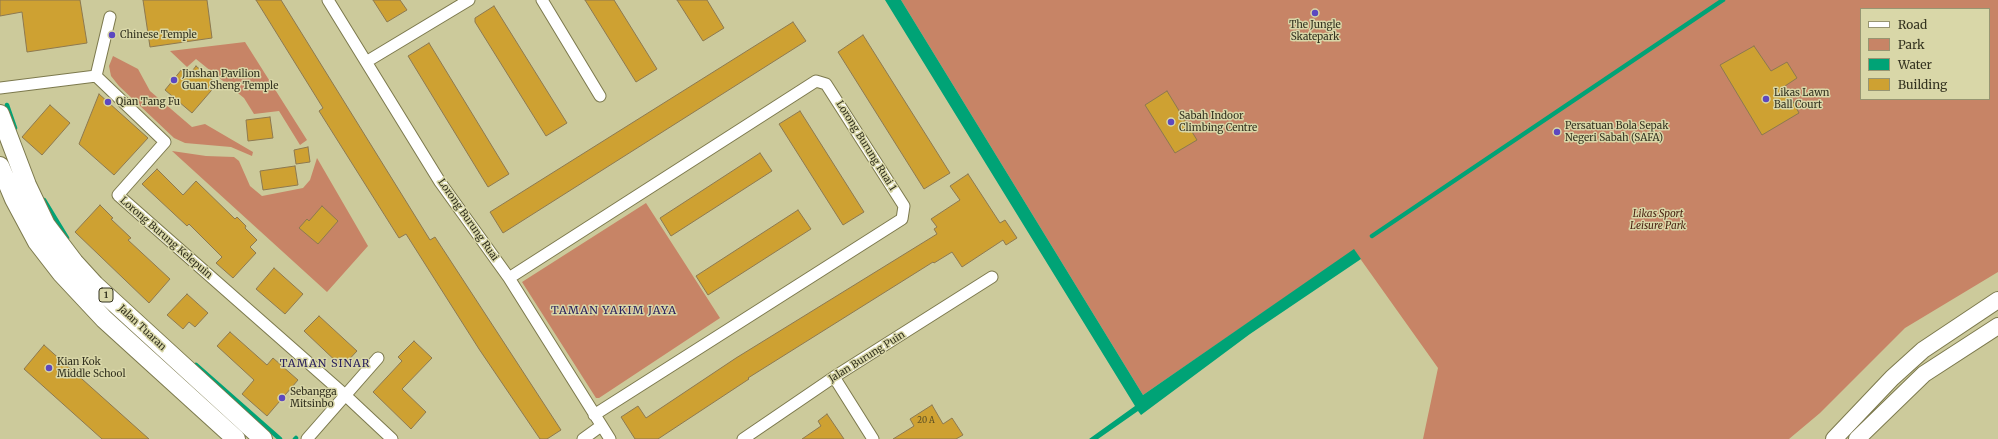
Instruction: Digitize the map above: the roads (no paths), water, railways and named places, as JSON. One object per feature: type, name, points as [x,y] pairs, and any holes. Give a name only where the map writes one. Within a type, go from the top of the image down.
[{"type":"main road","name":"Jalan Tuaran","points":[[0,114],[27,186],[46,225],[74,262],[96,286],[263,439]]},
{"type":"main road","name":"Jalan Tuaran","points":[[0,166],[14,199],[37,242],[61,273],[104,318],[236,439]]},
{"type":"main road","points":[[1834,439],[1892,378],[1923,350],[1998,300]]},
{"type":"main road","points":[[1857,439],[1924,374],[1998,326]]},
{"type":"street","name":"Lorong Burung Ruai","points":[[328,0],[440,182],[509,278],[610,439]]},
{"type":"street","points":[[366,62],[469,0]]},
{"type":"street","points":[[542,0],[600,96]]},
{"type":"street","points":[[0,88],[96,76],[110,17]]},
{"type":"street","name":"Lorong Burung Kelepuin","points":[[96,76],[165,142],[118,195],[345,395],[392,439]]},
{"type":"street","name":"Lorong Burung Ruai 1","points":[[509,278],[816,81],[826,84],[904,206],[902,219],[594,415]]},
{"type":"street","name":"Jalan Burung Puin","points":[[743,439],[834,378],[992,277]]},
{"type":"street","points":[[307,439],[378,358]]},
{"type":"street","points":[[834,378],[873,439]]},
{"type":"street","points":[[583,439],[602,426]]},
{"type":"water","points":[[885,0],[901,0],[1143,395],[1354,249],[1361,259],[1250,334],[1141,415],[1138,411],[1098,439],[1089,439],[1135,406]]},
{"type":"waterway","points":[[1372,236],[1723,0]]},
{"type":"waterway","points":[[7,105],[15,128]]},
{"type":"waterway","points":[[44,200],[67,238]]},
{"type":"waterway","points":[[196,365],[280,439]]},
{"type":"place","name":"The Jungle Skatepark","points":[[1315,13]]},
{"type":"place","name":"Chinese Temple","points":[[112,35]]},
{"type":"place","name":"Jinshan Pavilion Guan Sheng Temple","points":[[174,80]]},
{"type":"place","name":"Likas Lawn Ball Court","points":[[1766,99]]},
{"type":"place","name":"Qian Tang Fu","points":[[108,102]]},
{"type":"place","name":"Sabah Indoor Climbing Centre","points":[[1171,122]]},
{"type":"place","name":"Persatuan Bola Sepak Negeri Sabah (SAFA)","points":[[1557,132]]},
{"type":"place","name":"Kian Kok Middle School","points":[[49,368]]},
{"type":"place","name":"Sebangga Mitsinbo","points":[[282,398]]},
{"type":"district","name":"TAMAN YAKIM JAYA","points":[[614,311]]},
{"type":"district","name":"TAMAN SINAR","points":[[325,364]]},
{"type":"park label","name":"Likas Sport Leisure Park","points":[[1658,220]]}]
